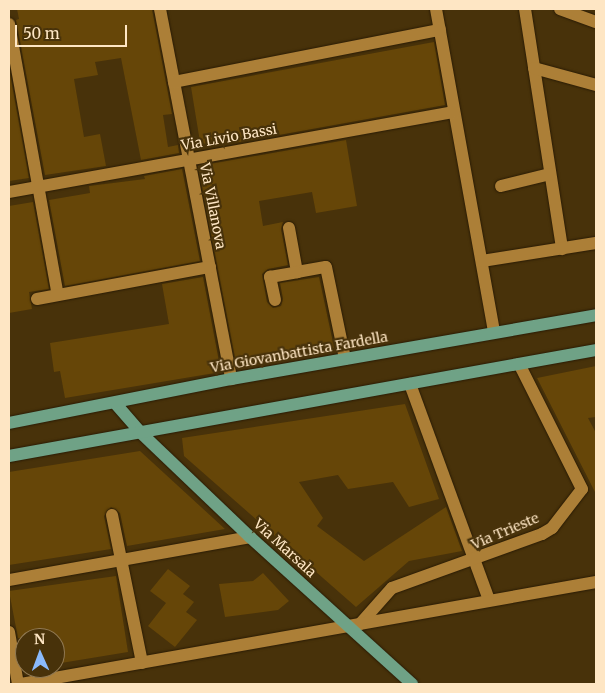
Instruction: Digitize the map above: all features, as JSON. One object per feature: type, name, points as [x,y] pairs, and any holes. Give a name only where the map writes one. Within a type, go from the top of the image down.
[{"type":"main road","name":"Via Giovanbattista Fardella","points":[[9,423],[231,379],[494,332],[596,316]]},
{"type":"main road","points":[[9,456],[596,350]]},
{"type":"main road","name":"Via Marsala","points":[[115,403],[140,432],[250,537],[354,625],[412,684]]},
{"type":"street","name":"Via Villanova","points":[[160,9],[231,379]]},
{"type":"street","points":[[436,9],[494,332]]},
{"type":"street","points":[[525,9],[562,249]]},
{"type":"street","points":[[560,9],[596,22]]},
{"type":"street","points":[[9,24],[58,295]]},
{"type":"street","points":[[174,82],[440,30]]},
{"type":"street","points":[[534,68],[596,85]]},
{"type":"street","name":"Via Livio Bassi","points":[[9,192],[454,112]]},
{"type":"street","points":[[501,186],[550,174]]},
{"type":"street","points":[[288,228],[297,272]]},
{"type":"street","points":[[482,261],[596,243]]},
{"type":"street","points":[[37,299],[210,267]]},
{"type":"street","points":[[275,300],[270,277],[326,267],[345,359]]},
{"type":"street","name":"Via Trieste","points":[[354,625],[392,588],[542,534],[552,528],[582,489],[519,364]]},
{"type":"street","points":[[410,384],[489,600]]},
{"type":"street","points":[[112,515],[142,663]]},
{"type":"street","points":[[9,580],[250,537]]},
{"type":"street","points":[[9,632],[20,684],[596,582]]},
{"type":"building","points":[[17,9],[152,9],[172,114],[163,115],[168,147],[178,145],[179,153],[141,160],[121,58],[95,62],[98,75],[74,79],[84,137],[100,134],[106,166],[45,175],[16,20],[19,19]]},
{"type":"building","points":[[434,42],[445,105],[195,150],[194,143],[200,142],[191,87]]},
{"type":"building","points":[[9,68],[29,178],[9,181]]},
{"type":"building","points":[[346,140],[357,206],[316,213],[312,192],[259,201],[263,226],[283,222],[281,229],[288,265],[268,269],[262,274],[267,302],[273,308],[281,306],[283,299],[280,283],[319,277],[335,352],[237,368],[198,166]]},
{"type":"building","points":[[182,169],[200,261],[65,286],[49,200],[90,193],[89,186],[145,179],[144,176]]},
{"type":"building","points":[[33,202],[49,289],[29,292],[32,309],[9,313],[9,206]]},
{"type":"building","points":[[203,277],[221,372],[65,398],[60,371],[54,372],[50,343],[169,324],[162,284]]},
{"type":"building","points":[[596,366],[596,417],[588,418],[596,433],[596,494],[537,378]]},
{"type":"building","points":[[405,404],[439,499],[409,507],[393,482],[348,489],[338,475],[299,482],[323,518],[317,526],[364,561],[446,507],[462,551],[409,561],[356,607],[184,456],[182,438]]},
{"type":"building","points":[[140,451],[225,529],[127,546],[120,513],[111,507],[104,516],[111,549],[9,565],[9,472]]},
{"type":"building","points":[[168,569],[190,586],[183,594],[194,602],[186,612],[197,620],[175,647],[148,626],[166,603],[150,591]]},
{"type":"building","points":[[263,573],[289,601],[278,610],[225,617],[219,584],[253,581]]},
{"type":"building","points":[[116,576],[128,652],[65,662],[65,628],[16,628],[9,591]]}]
